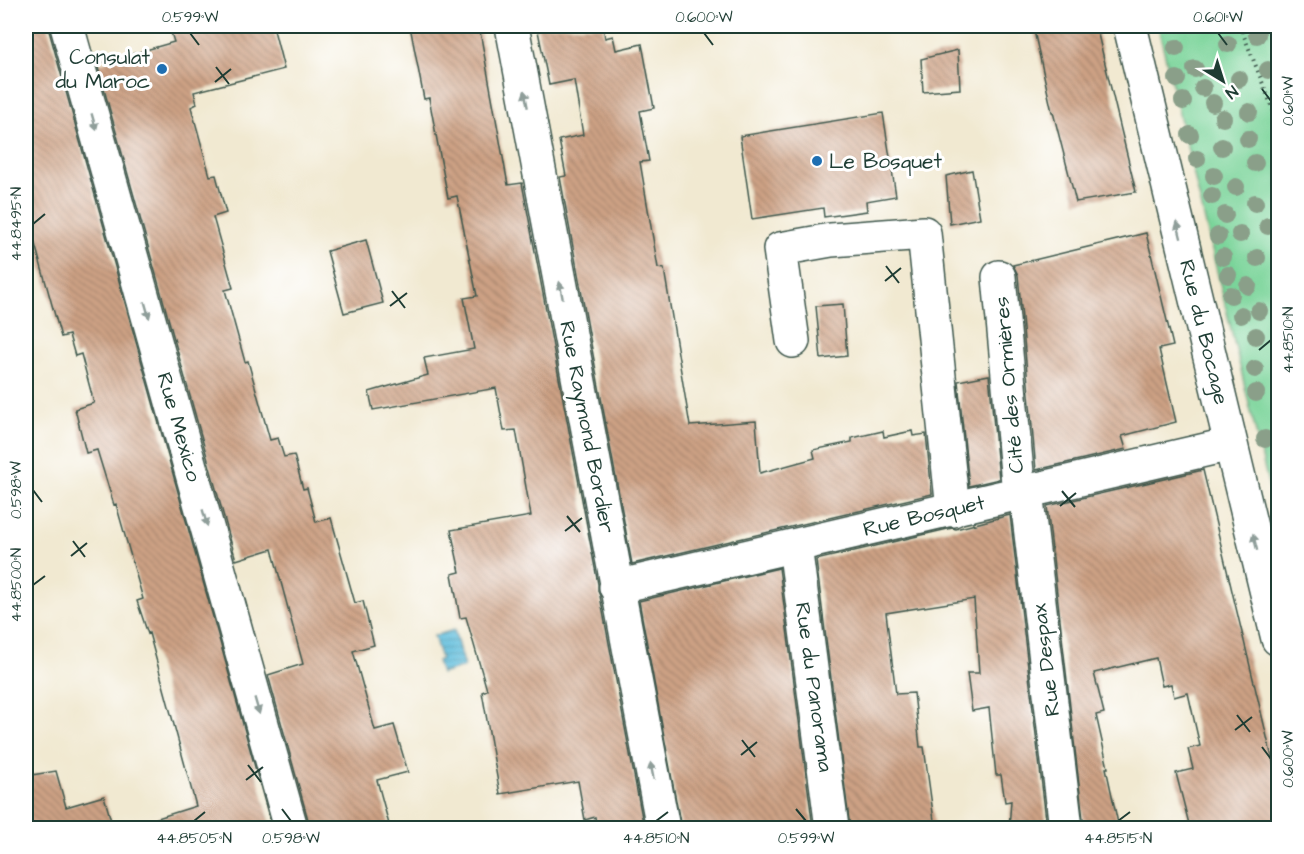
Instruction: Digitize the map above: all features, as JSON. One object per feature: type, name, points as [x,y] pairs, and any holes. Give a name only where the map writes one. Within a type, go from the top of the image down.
[{"type":"street","name":"Rue Mexico","points":[[67,26],[291,828]]},
{"type":"street","name":"Rue Raymond Bordier","points":[[512,26],[663,828]]},
{"type":"street","name":"Rue du Bocage","points":[[1130,26],[1278,639]]},
{"type":"street","points":[[793,341],[780,249],[831,240],[924,232],[953,510]]},
{"type":"street","name":"Cité des Ormières","points":[[999,277],[1023,493]]},
{"type":"street","name":"Rue Bosquet","points":[[616,587],[1232,444]]},
{"type":"street","name":"Rue Despax","points":[[1023,493],[1066,828]]},
{"type":"street","name":"Rue du Panorama","points":[[795,546],[832,828]]},
{"type":"path","points":[[1240,26],[1278,123]]},
{"type":"green space","points":[[1158,26],[1278,26],[1278,524]]},
{"type":"water","points":[[454,630],[464,667],[441,674],[437,661],[441,659],[434,636]]},
{"type":"building","points":[[26,26],[49,26],[272,828],[146,828],[145,822],[196,806],[149,633],[137,601],[143,599],[116,504],[114,505],[97,450],[86,453],[75,409],[94,403],[81,354],[75,356],[69,335],[61,337],[35,244],[32,245],[26,222]]},
{"type":"building","points":[[169,26],[273,26],[284,69],[194,92],[197,104],[191,107],[210,176],[216,175],[226,213],[213,217],[233,288],[225,290],[270,440],[278,438],[284,457],[294,455],[303,489],[307,488],[316,522],[331,518],[355,603],[363,601],[374,645],[353,651],[375,730],[394,725],[408,772],[377,780],[390,828],[309,828],[268,675],[303,664],[272,549],[236,560],[97,64],[174,42]]},
{"type":"building","points":[[410,26],[479,26],[508,185],[522,183],[644,828],[597,828],[595,817],[585,820],[578,781],[500,794],[482,692],[487,690],[466,617],[460,618],[452,574],[460,572],[451,530],[531,516],[516,430],[504,431],[496,388],[373,410],[369,392],[428,375],[424,358],[474,349],[464,298],[477,296],[457,196],[448,198],[429,98],[424,99]]},
{"type":"building","points":[[537,26],[603,26],[605,38],[613,36],[616,50],[642,44],[654,108],[640,111],[649,161],[640,162],[658,268],[664,269],[690,426],[756,421],[760,473],[815,458],[813,450],[852,442],[852,438],[883,431],[884,437],[912,431],[913,436],[926,434],[932,494],[632,564],[560,177],[566,176],[559,140],[583,135],[574,80],[549,85]]},
{"type":"building","points":[[1033,26],[1096,26],[1136,192],[1076,202],[1052,112]]},
{"type":"building","points":[[958,50],[960,89],[923,92],[921,59]]},
{"type":"building","name":"Le Bosquet","points":[[883,113],[896,196],[866,201],[867,211],[824,217],[823,208],[752,219],[740,136]]},
{"type":"building","points":[[972,170],[980,218],[950,224],[946,176]]},
{"type":"building","points":[[1146,233],[1173,346],[1159,349],[1176,422],[1122,436],[1126,449],[1036,470],[1018,275],[1013,265]]},
{"type":"building","points":[[366,240],[383,303],[344,313],[327,251]]},
{"type":"building","points":[[843,304],[847,356],[821,359],[816,306]]},
{"type":"building","points":[[989,375],[999,479],[969,486],[958,381]]},
{"type":"building","points":[[1203,470],[1278,783],[1278,828],[1190,828],[1176,773],[1193,769],[1188,749],[1200,746],[1188,693],[1174,697],[1171,684],[1162,686],[1156,658],[1094,673],[1104,713],[1096,715],[1119,828],[1084,828],[1047,506]]},
{"type":"building","points":[[1010,515],[1047,828],[1009,828],[1011,801],[1005,802],[1001,775],[996,775],[989,708],[972,711],[967,673],[979,673],[974,599],[886,613],[896,694],[914,693],[920,747],[924,747],[935,828],[850,828],[816,560]]},
{"type":"building","points":[[779,568],[813,828],[681,828],[639,601]]},
{"type":"building","points":[[56,771],[66,807],[104,796],[113,828],[26,828],[26,776]]},
{"type":"place","name":"Consulat du Maroc","points":[[162,69]]},
{"type":"place","name":"Le Bosquet","points":[[817,161]]}]
